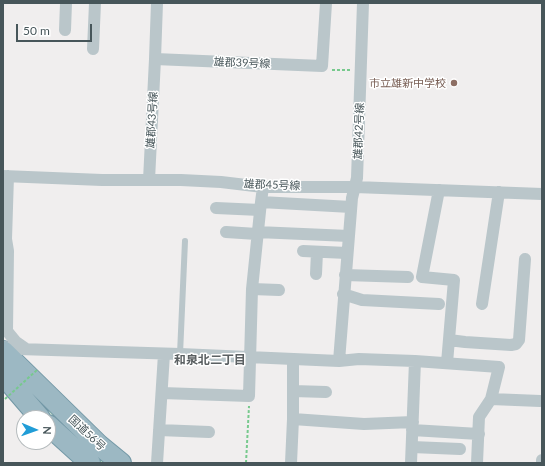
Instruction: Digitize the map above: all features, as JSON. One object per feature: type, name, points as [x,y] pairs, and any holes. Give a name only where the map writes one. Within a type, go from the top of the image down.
[{"type":"highway","points":[[11,364],[36,410]]},
{"type":"highway","name":"国道56号","points":[[11,364],[99,445],[121,463]]},
{"type":"highway","name":"国道56号","points":[[56,432],[90,463]]},
{"type":"street","points":[[65,30],[66,3]]},
{"type":"street","points":[[93,49],[98,36],[95,3]]},
{"type":"street","points":[[155,59],[157,3]]},
{"type":"street","points":[[322,66],[326,3]]},
{"type":"street","name":"雄郡42号線","points":[[339,361],[347,253],[354,187],[357,178],[363,3]]},
{"type":"street","name":"雄郡39号線","points":[[155,59],[322,66]]},
{"type":"street","name":"雄郡43号線","points":[[149,180],[155,59]]},
{"type":"street","points":[[5,176],[6,238],[8,251],[7,331],[11,364],[180,354],[339,361],[359,359],[415,360],[499,367],[491,399],[480,417],[477,463]]},
{"type":"street","name":"雄郡45号線","points":[[5,176],[102,180],[181,180],[221,182],[263,187],[354,187],[542,194]]},
{"type":"street","points":[[162,393],[249,396],[252,289],[263,187]]},
{"type":"street","points":[[439,190],[422,276],[454,280],[447,363]]},
{"type":"street","points":[[482,304],[499,192]]},
{"type":"street","points":[[216,208],[260,206],[352,207]]},
{"type":"street","points":[[226,232],[349,236]]},
{"type":"street","points":[[303,251],[347,253]]},
{"type":"street","points":[[316,274],[317,252]]},
{"type":"street","points":[[449,340],[511,345],[516,344],[519,340],[525,259]]},
{"type":"street","points":[[345,274],[408,277]]},
{"type":"street","points":[[252,289],[279,290]]},
{"type":"street","points":[[343,294],[362,300],[439,304]]},
{"type":"street","points":[[157,463],[164,354]]},
{"type":"street","points":[[291,463],[294,359]]},
{"type":"street","points":[[410,463],[412,447],[415,360]]},
{"type":"street","points":[[293,391],[326,392]]},
{"type":"street","points":[[491,399],[540,401]]},
{"type":"street","points":[[293,420],[413,426],[479,434]]},
{"type":"street","points":[[159,430],[209,432]]},
{"type":"street","points":[[412,447],[460,449]]},
{"type":"lane","points":[[180,354],[185,241]]},
{"type":"path","points":[[322,66],[328,70],[361,71]]},
{"type":"path","points":[[246,463],[249,396]]},
{"type":"green space","points":[[3,362],[52,410],[47,410],[24,387]]},
{"type":"green space","points":[[56,413],[107,463],[102,463],[56,419]]},
{"type":"place","name":"市立雄新中学校","points":[[454,83]]},
{"type":"district","name":"和泉北二丁目","points":[[210,360]]}]
